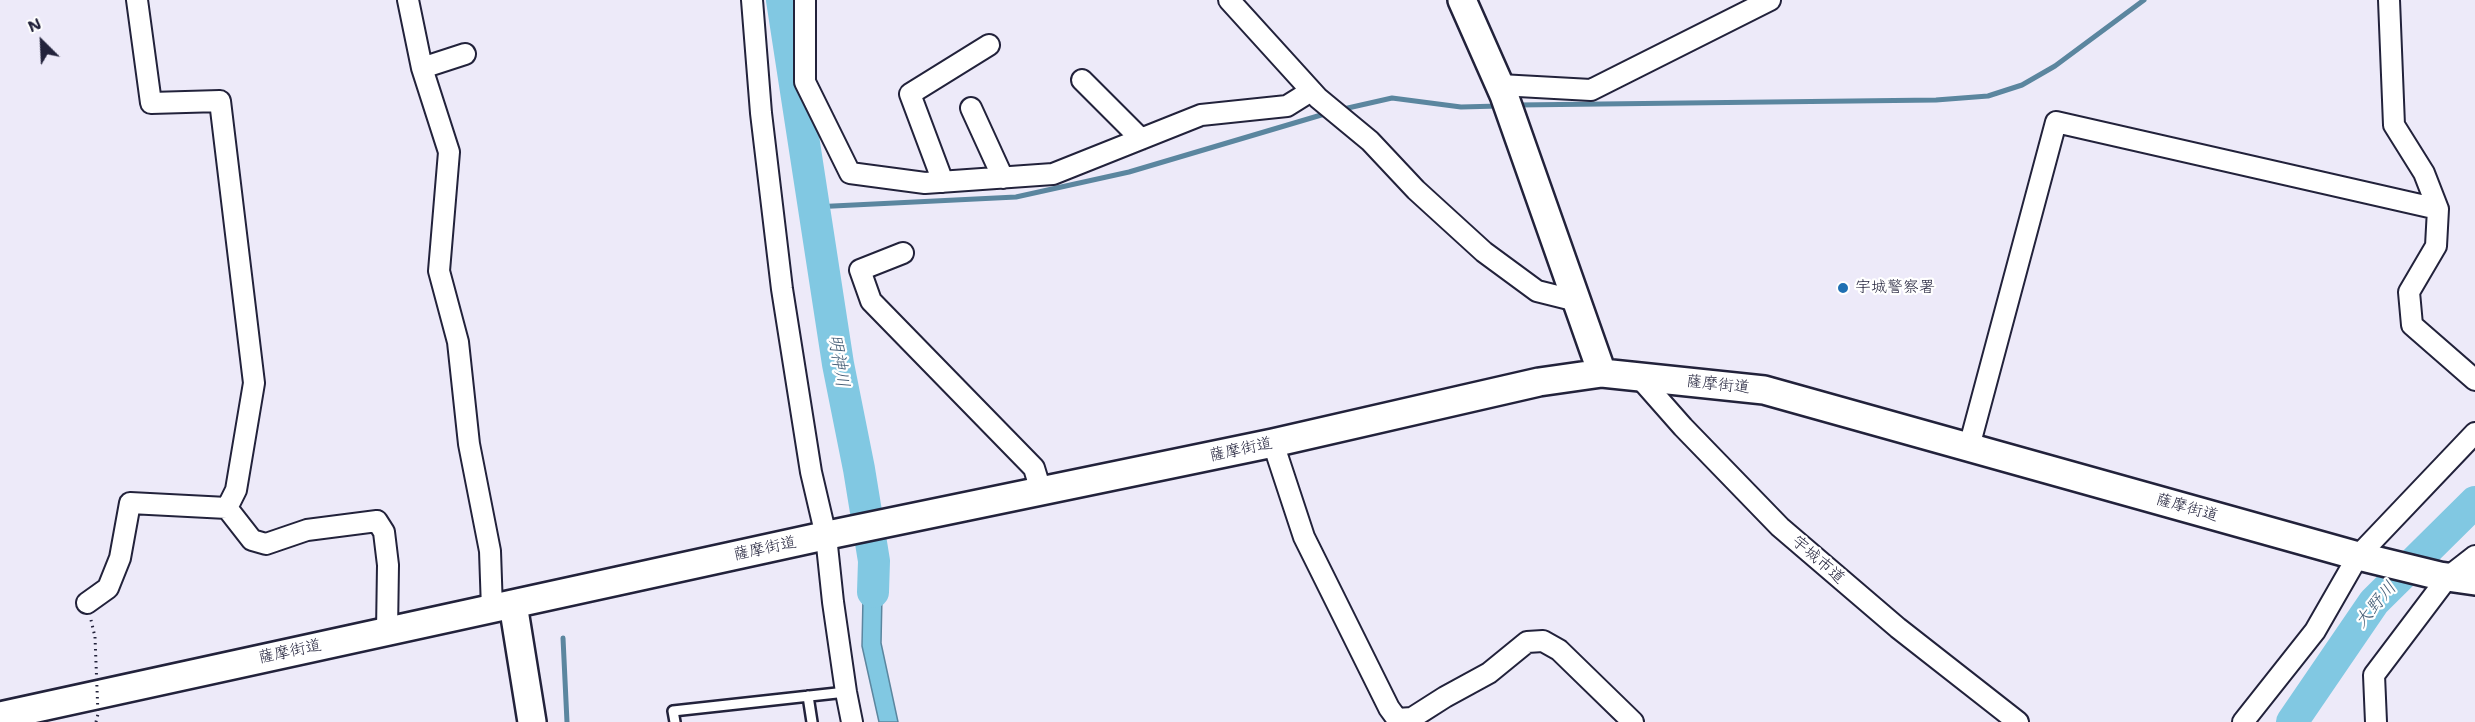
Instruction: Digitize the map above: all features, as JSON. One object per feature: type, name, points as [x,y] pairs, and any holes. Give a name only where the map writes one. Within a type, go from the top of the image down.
[{"type":"street","points":[[136,0],[151,103],[220,101],[254,383],[236,490],[227,508]]},
{"type":"street","points":[[408,0],[422,69],[449,152],[439,271],[458,342],[469,444],[490,551],[532,722]]},
{"type":"street","points":[[752,0],[761,113],[783,288],[811,472],[830,535],[846,693],[852,722]]},
{"type":"street","points":[[805,0],[805,82],[850,173],[925,183],[1053,174],[1201,115],[1287,106],[1314,95]]},
{"type":"street","points":[[1229,0],[1314,95],[1370,141],[1416,190],[1484,252],[1538,291],[1577,301]]},
{"type":"street","points":[[1462,0],[1502,90],[1602,373]]},
{"type":"street","points":[[1502,90],[1591,90],[1770,0]]},
{"type":"street","points":[[2389,0],[2394,125],[2424,173],[2438,210],[2436,246],[2409,292],[2412,325],[2475,380]]},
{"type":"street","points":[[943,182],[910,94],[989,45]]},
{"type":"street","points":[[422,69],[465,54]]},
{"type":"street","points":[[1082,80],[1141,139]]},
{"type":"street","points":[[971,108],[1003,178]]},
{"type":"street","points":[[1969,447],[2056,122],[2438,210]]},
{"type":"street","points":[[903,253],[860,270],[871,301],[1034,468],[1041,491]]},
{"type":"street","name":"薩摩街道","points":[[11,717],[387,631],[830,535],[1273,443],[1539,382],[1602,373],[1764,390],[2362,557],[2475,581]]},
{"type":"street","name":"宇城市道","points":[[1638,376],[1683,427],[1780,527],[1898,628],[2018,722]]},
{"type":"street","points":[[2243,722],[2315,631],[2362,557],[2475,433]]},
{"type":"street","points":[[1273,443],[1305,537],[1317,564],[1389,708],[1397,719],[1412,718],[1489,673],[1527,642],[1543,641],[1559,650],[1634,722]]},
{"type":"street","points":[[87,603],[108,588],[120,558],[130,503],[227,508],[252,540],[266,544],[307,530],[377,521],[384,532],[388,565],[387,631]]},
{"type":"street","points":[[2376,722],[2374,675],[2444,576],[2475,556]]},
{"type":"lane","points":[[675,722],[673,711],[846,693]]},
{"type":"lane","points":[[808,696],[812,722]]},
{"type":"path","points":[[94,637],[98,714],[96,722]]},
{"type":"water","points":[[883,547],[881,643],[898,722],[879,722],[862,646],[864,549]]},
{"type":"waterway","name":"明神川","points":[[782,0],[838,364],[874,561],[873,592]]},
{"type":"waterway","points":[[1518,105],[1936,100],[1988,96],[2022,85],[2055,66],[2144,0]]},
{"type":"waterway","points":[[1339,110],[1392,98],[1461,107],[1499,106]]},
{"type":"waterway","points":[[813,207],[1016,197],[1129,172],[1328,113]]},
{"type":"waterway","name":"大野川","points":[[2292,722],[2374,602],[2475,502]]},
{"type":"waterway","points":[[563,638],[567,722]]},
{"type":"place","name":"宇城警察署","points":[[1843,288]]}]
